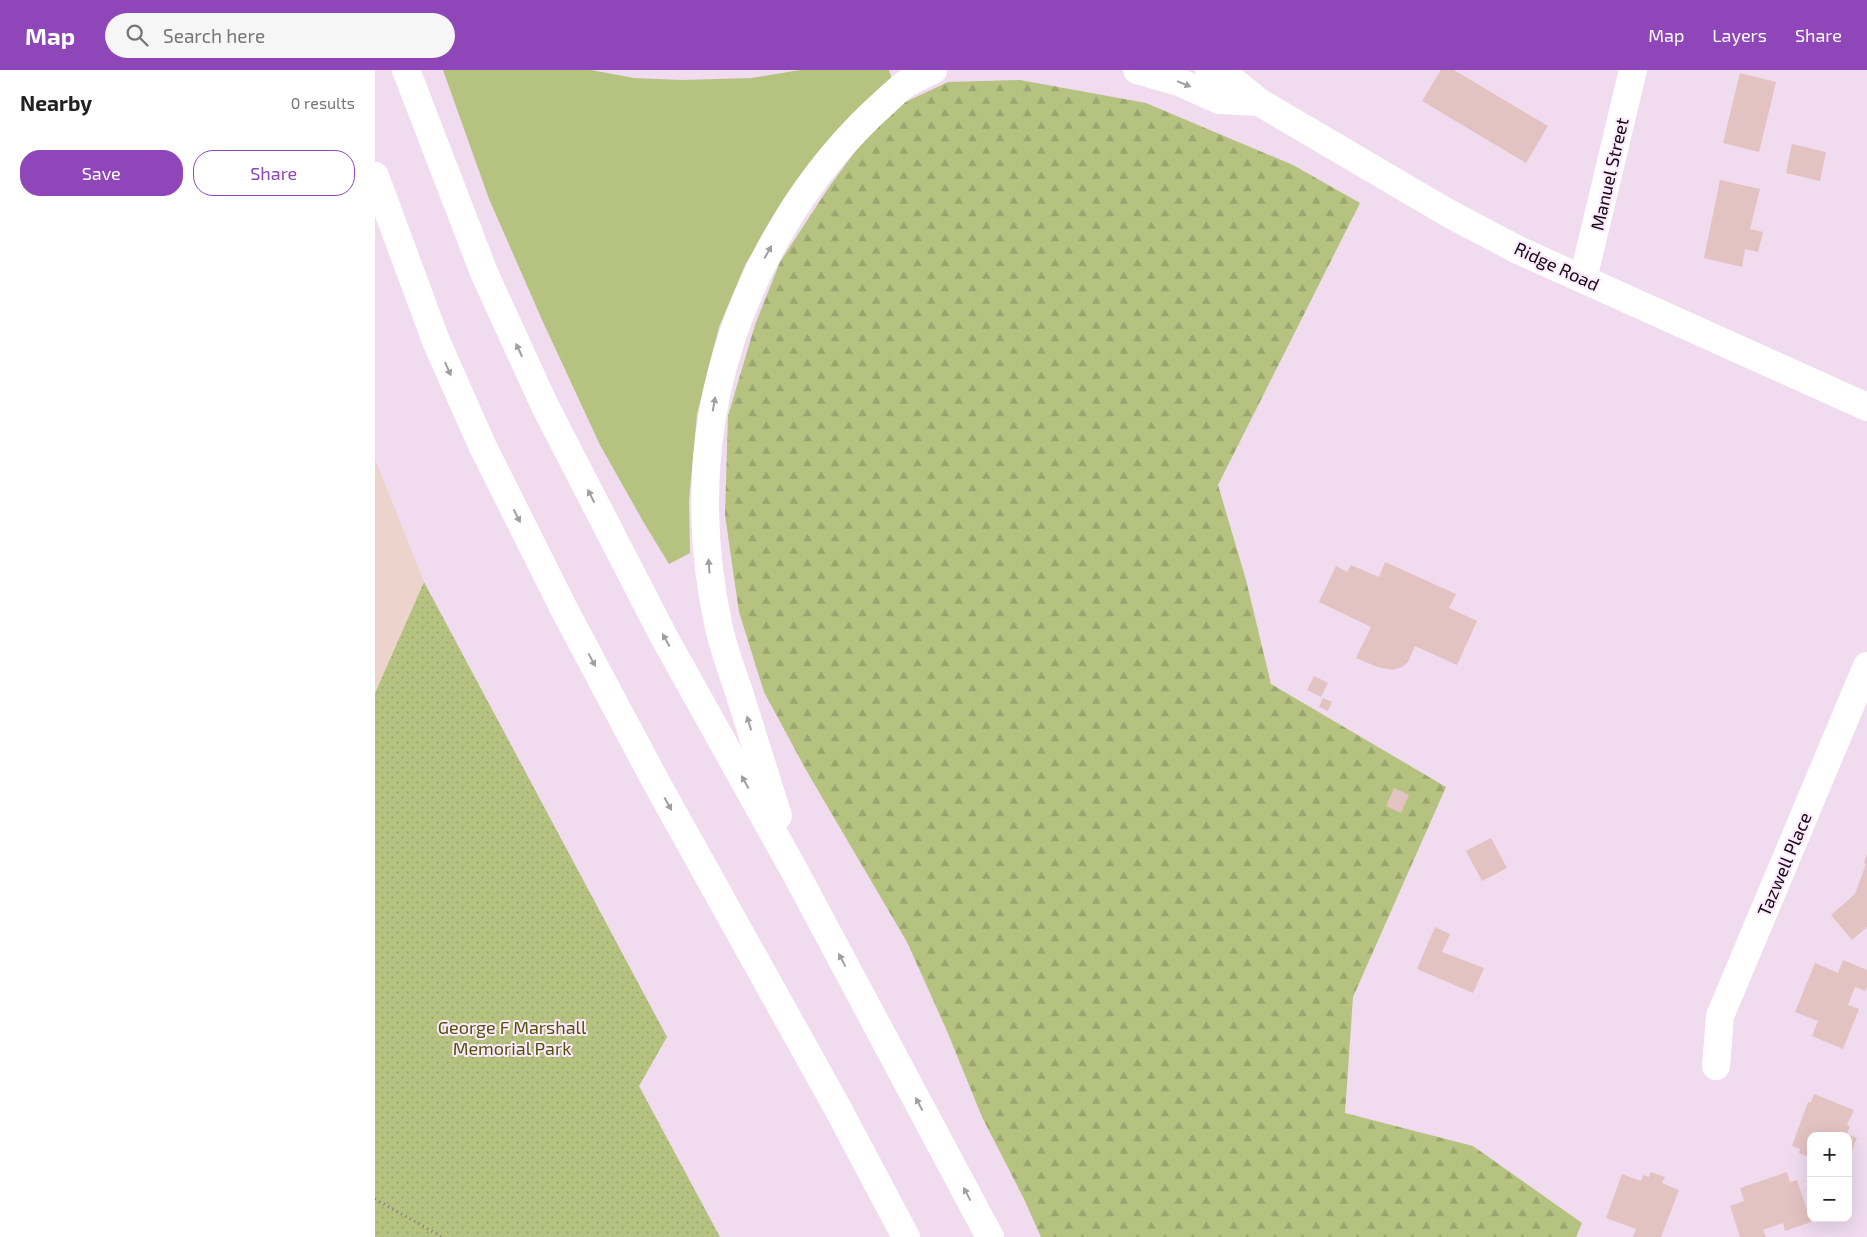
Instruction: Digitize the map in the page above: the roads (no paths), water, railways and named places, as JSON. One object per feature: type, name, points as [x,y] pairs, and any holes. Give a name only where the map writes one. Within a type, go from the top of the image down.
[{"type":"main road","points":[[406,70],[485,275],[545,406],[664,637],[794,870],[990,1237]]},
{"type":"main road","points":[[794,870],[719,630],[709,574],[705,485],[708,440],[714,399],[740,314],[758,270],[807,189],[835,153],[868,117],[906,83],[933,70]]},
{"type":"main road","name":"Ridge Road","points":[[1137,70],[1179,82],[1219,100],[1259,102],[1448,213],[1518,250],[1867,406]]},
{"type":"main road","points":[[1209,70],[1232,80],[1259,102]]},
{"type":"main road","points":[[1243,70],[1259,102]]},
{"type":"main road","name":"Manuel Street","points":[[1583,279],[1633,70]]},
{"type":"main road","points":[[375,176],[436,341],[482,445],[574,628],[656,782],[837,1107],[906,1237]]},
{"type":"main road","points":[[375,226],[436,341]]},
{"type":"main road","name":"Tazwell Place","points":[[1716,1066],[1720,1016],[1867,666]]},
{"type":"park label","name":"George F Marshall Memorial Park","points":[[512,1038]]}]
